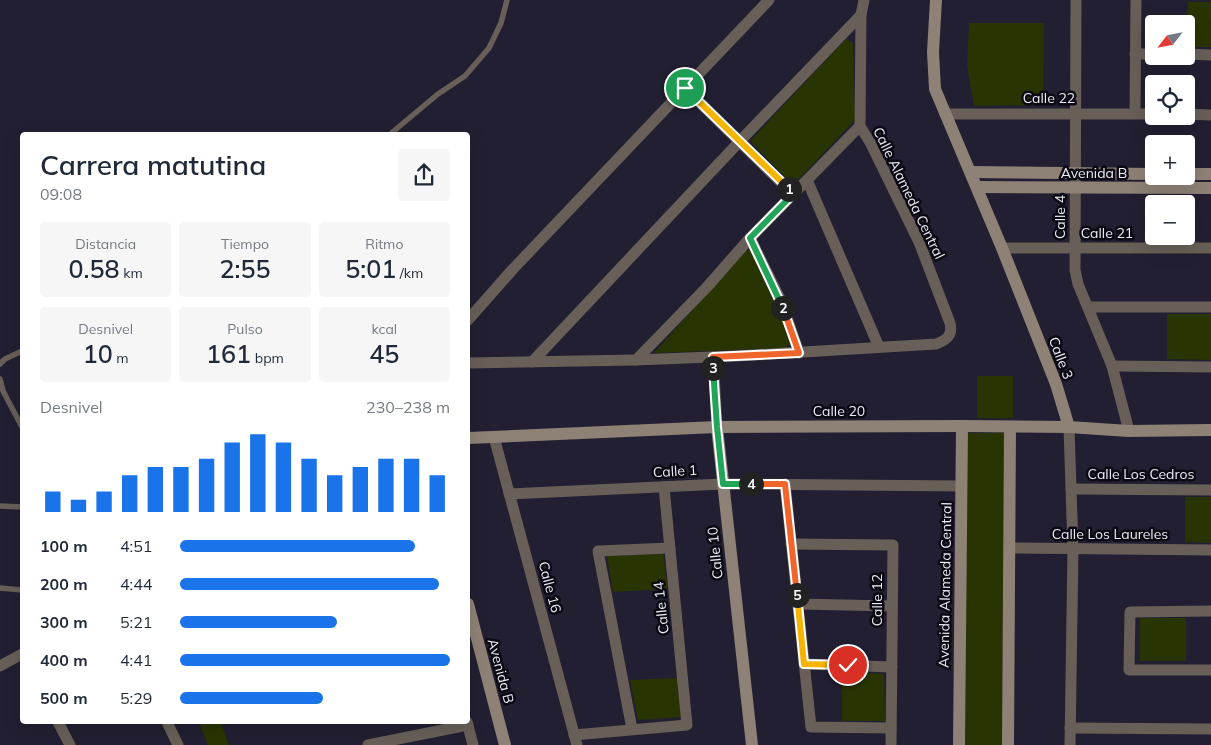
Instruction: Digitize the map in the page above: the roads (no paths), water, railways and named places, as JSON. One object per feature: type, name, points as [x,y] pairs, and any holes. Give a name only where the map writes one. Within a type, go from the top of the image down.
[{"type":"street","points":[[470,318],[768,0]]},
{"type":"street","name":"Calle Alameda Central","points":[[864,0],[861,15],[860,126],[871,144],[919,242],[951,330],[945,340],[936,344],[879,347]]},
{"type":"street","name":"Calle 3","points":[[936,0],[933,52],[935,89],[971,172],[1056,384],[1069,427],[1073,549],[1070,745]]},
{"type":"street","name":"Calle 4","points":[[1076,0],[1075,270],[1078,284],[1112,366],[1129,430]]},
{"type":"street","points":[[1135,113],[1136,0]]},
{"type":"street","points":[[532,362],[861,15]]},
{"type":"street","points":[[1135,54],[1145,54]]},
{"type":"street","points":[[1195,54],[1211,55]]},
{"type":"street","points":[[685,88],[793,194]]},
{"type":"street","name":"Calle 22","points":[[945,114],[1075,112],[1145,114]]},
{"type":"street","points":[[1195,114],[1211,115]]},
{"type":"street","points":[[636,360],[707,287],[750,238],[860,126]]},
{"type":"street","name":"Avenida B","points":[[971,172],[1145,174]]},
{"type":"street","points":[[1195,174],[1211,174]]},
{"type":"street","points":[[470,363],[713,357],[879,347],[806,180]]},
{"type":"street","name":"Avenida B","points":[[977,187],[1211,188]]},
{"type":"street","points":[[750,238],[782,303],[799,353]]},
{"type":"street","name":"Calle 21","points":[[1002,248],[1211,248]]},
{"type":"street","points":[[1088,307],[1211,307]]},
{"type":"street","name":"Calle 10","points":[[713,357],[717,427],[752,745]]},
{"type":"street","points":[[1112,366],[1211,367]]},
{"type":"street","name":"Calle 20","points":[[470,438],[717,427],[962,426],[1211,430]]},
{"type":"street","name":"Avenida Alameda Central","points":[[959,745],[962,426]]},
{"type":"street","points":[[1008,745],[1010,427]]},
{"type":"street","name":"Calle 16","points":[[494,437],[576,740]]},
{"type":"street","name":"Calle 1","points":[[509,494],[723,484],[961,486]]},
{"type":"street","points":[[785,484],[811,727],[891,728]]},
{"type":"street","name":"Calle 14","points":[[632,729],[687,725],[664,487]]},
{"type":"street","name":"Calle Los Cedros","points":[[1071,489],[1211,490]]},
{"type":"street","name":"Calle 12","points":[[791,544],[892,545],[891,745]]},
{"type":"street","points":[[576,740],[632,729],[598,551],[670,548]]},
{"type":"street","name":"Calle Los Laureles","points":[[1009,548],[1211,550]]},
{"type":"street","points":[[798,604],[892,606]]},
{"type":"street","points":[[1211,611],[1130,612],[1129,670],[1211,670]]},
{"type":"street","name":"Avenida B","points":[[470,612],[505,745]]},
{"type":"street","points":[[0,666],[20,655]]},
{"type":"street","points":[[804,664],[892,667]]},
{"type":"street","points":[[59,724],[70,745]]},
{"type":"street","points":[[168,724],[178,745]]},
{"type":"street","points":[[368,745],[468,724],[473,745]]},
{"type":"street","points":[[1070,728],[1211,729]]},
{"type":"lane","points":[[392,132],[438,94],[465,76],[489,48],[501,23],[507,0]]},
{"type":"lane","points":[[0,364],[4,359],[20,352]]},
{"type":"lane","points":[[0,379],[20,423]]},
{"type":"lane","points":[[0,507],[20,507]]},
{"type":"lane","points":[[0,588],[20,590]]}]
